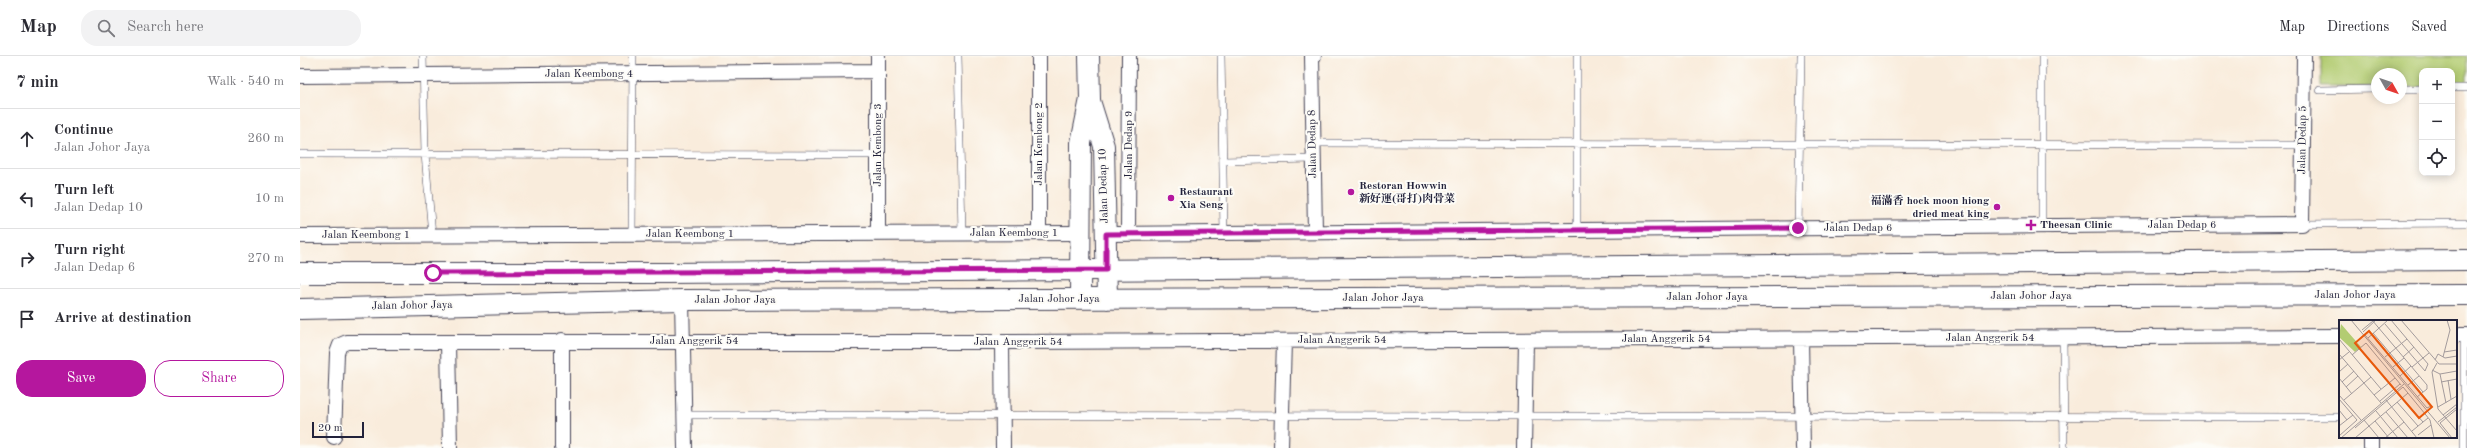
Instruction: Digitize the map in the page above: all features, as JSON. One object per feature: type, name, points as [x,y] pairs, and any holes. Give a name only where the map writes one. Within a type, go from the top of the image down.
[{"type":"main road","name":"Jalan Dedap 10","points":[[1080,299],[1080,143],[1090,99],[1089,56]]},
{"type":"main road","name":"Jalan Dedap 10","points":[[1090,99],[1104,146],[1107,299]]},
{"type":"main road","points":[[300,273],[1106,270],[2467,260]]},
{"type":"main road","name":"Jalan Johor Jaya","points":[[300,309],[682,300],[2467,295]]},
{"type":"street","name":"Jalan Kembong 3","points":[[878,56],[878,233]]},
{"type":"street","name":"Jalan Kembong 2","points":[[1039,233],[1040,56]]},
{"type":"street","name":"Jalan Dedap 9","points":[[1128,234],[1129,56]]},
{"type":"street","name":"Jalan Dedap 8","points":[[1313,56],[1315,232]]},
{"type":"street","name":"Jalan Dedap 5","points":[[2302,224],[2304,56]]},
{"type":"street","name":"Jalan Keembong 4","points":[[300,76],[878,71]]},
{"type":"street","name":"Jalan Dedap 6","points":[[1106,234],[2302,224]]},
{"type":"street","name":"Jalan Keembong 1","points":[[300,236],[1080,233]]},
{"type":"street","points":[[682,300],[685,448]]},
{"type":"street","name":"Jalan Anggerik 54","points":[[334,437],[337,353],[338,348],[344,343],[562,340],[1002,342],[2339,336]]},
{"type":"street","points":[[1801,339],[1803,448]]},
{"type":"street","points":[[562,340],[562,448]]},
{"type":"street","points":[[1524,448],[1526,340]]},
{"type":"street","points":[[1281,448],[1284,341]]},
{"type":"street","points":[[448,342],[450,448]]},
{"type":"street","points":[[1002,342],[1003,448]]},
{"type":"lane","points":[[423,56],[425,154],[432,235]]},
{"type":"lane","points":[[632,234],[633,56]]},
{"type":"lane","points":[[958,56],[962,233]]},
{"type":"lane","points":[[1221,56],[1224,233]]},
{"type":"lane","points":[[1577,56],[1578,230]]},
{"type":"lane","points":[[1798,228],[1801,56]]},
{"type":"lane","points":[[2042,56],[2042,226]]},
{"type":"lane","points":[[2455,88],[2467,88]]},
{"type":"lane","points":[[2320,90],[2371,89]]},
{"type":"lane","points":[[2407,89],[2419,89]]},
{"type":"lane","points":[[1313,143],[2303,145]]},
{"type":"lane","points":[[300,154],[878,155]]},
{"type":"lane","points":[[1223,161],[1314,159]]},
{"type":"lane","name":"Jalan Dedap 6","points":[[2302,224],[2467,223]]},
{"type":"lane","points":[[2462,335],[2464,448]]},
{"type":"lane","points":[[2063,337],[2064,448]]},
{"type":"lane","points":[[684,415],[2339,417]]},
{"type":"green space","points":[[2321,56],[2467,56],[2467,87],[2455,87],[2455,68],[2419,68],[2419,87],[2407,87],[2407,68],[2371,68],[2371,87],[2321,87]]},
{"type":"place","name":"Restoran Howwin 新好運(哥打)肉骨菜","points":[[1351,192]]},
{"type":"place","name":"Restaurant Xia Seng","points":[[1171,198]]},
{"type":"place","name":"福滿香 hock moon hiong dried meat king","points":[[1997,207]]},
{"type":"place","name":"Theesan Clinic","points":[[2031,225]]},
{"type":"route","points":[[433,273],[1106,270],[1106,234],[1798,228]]}]
